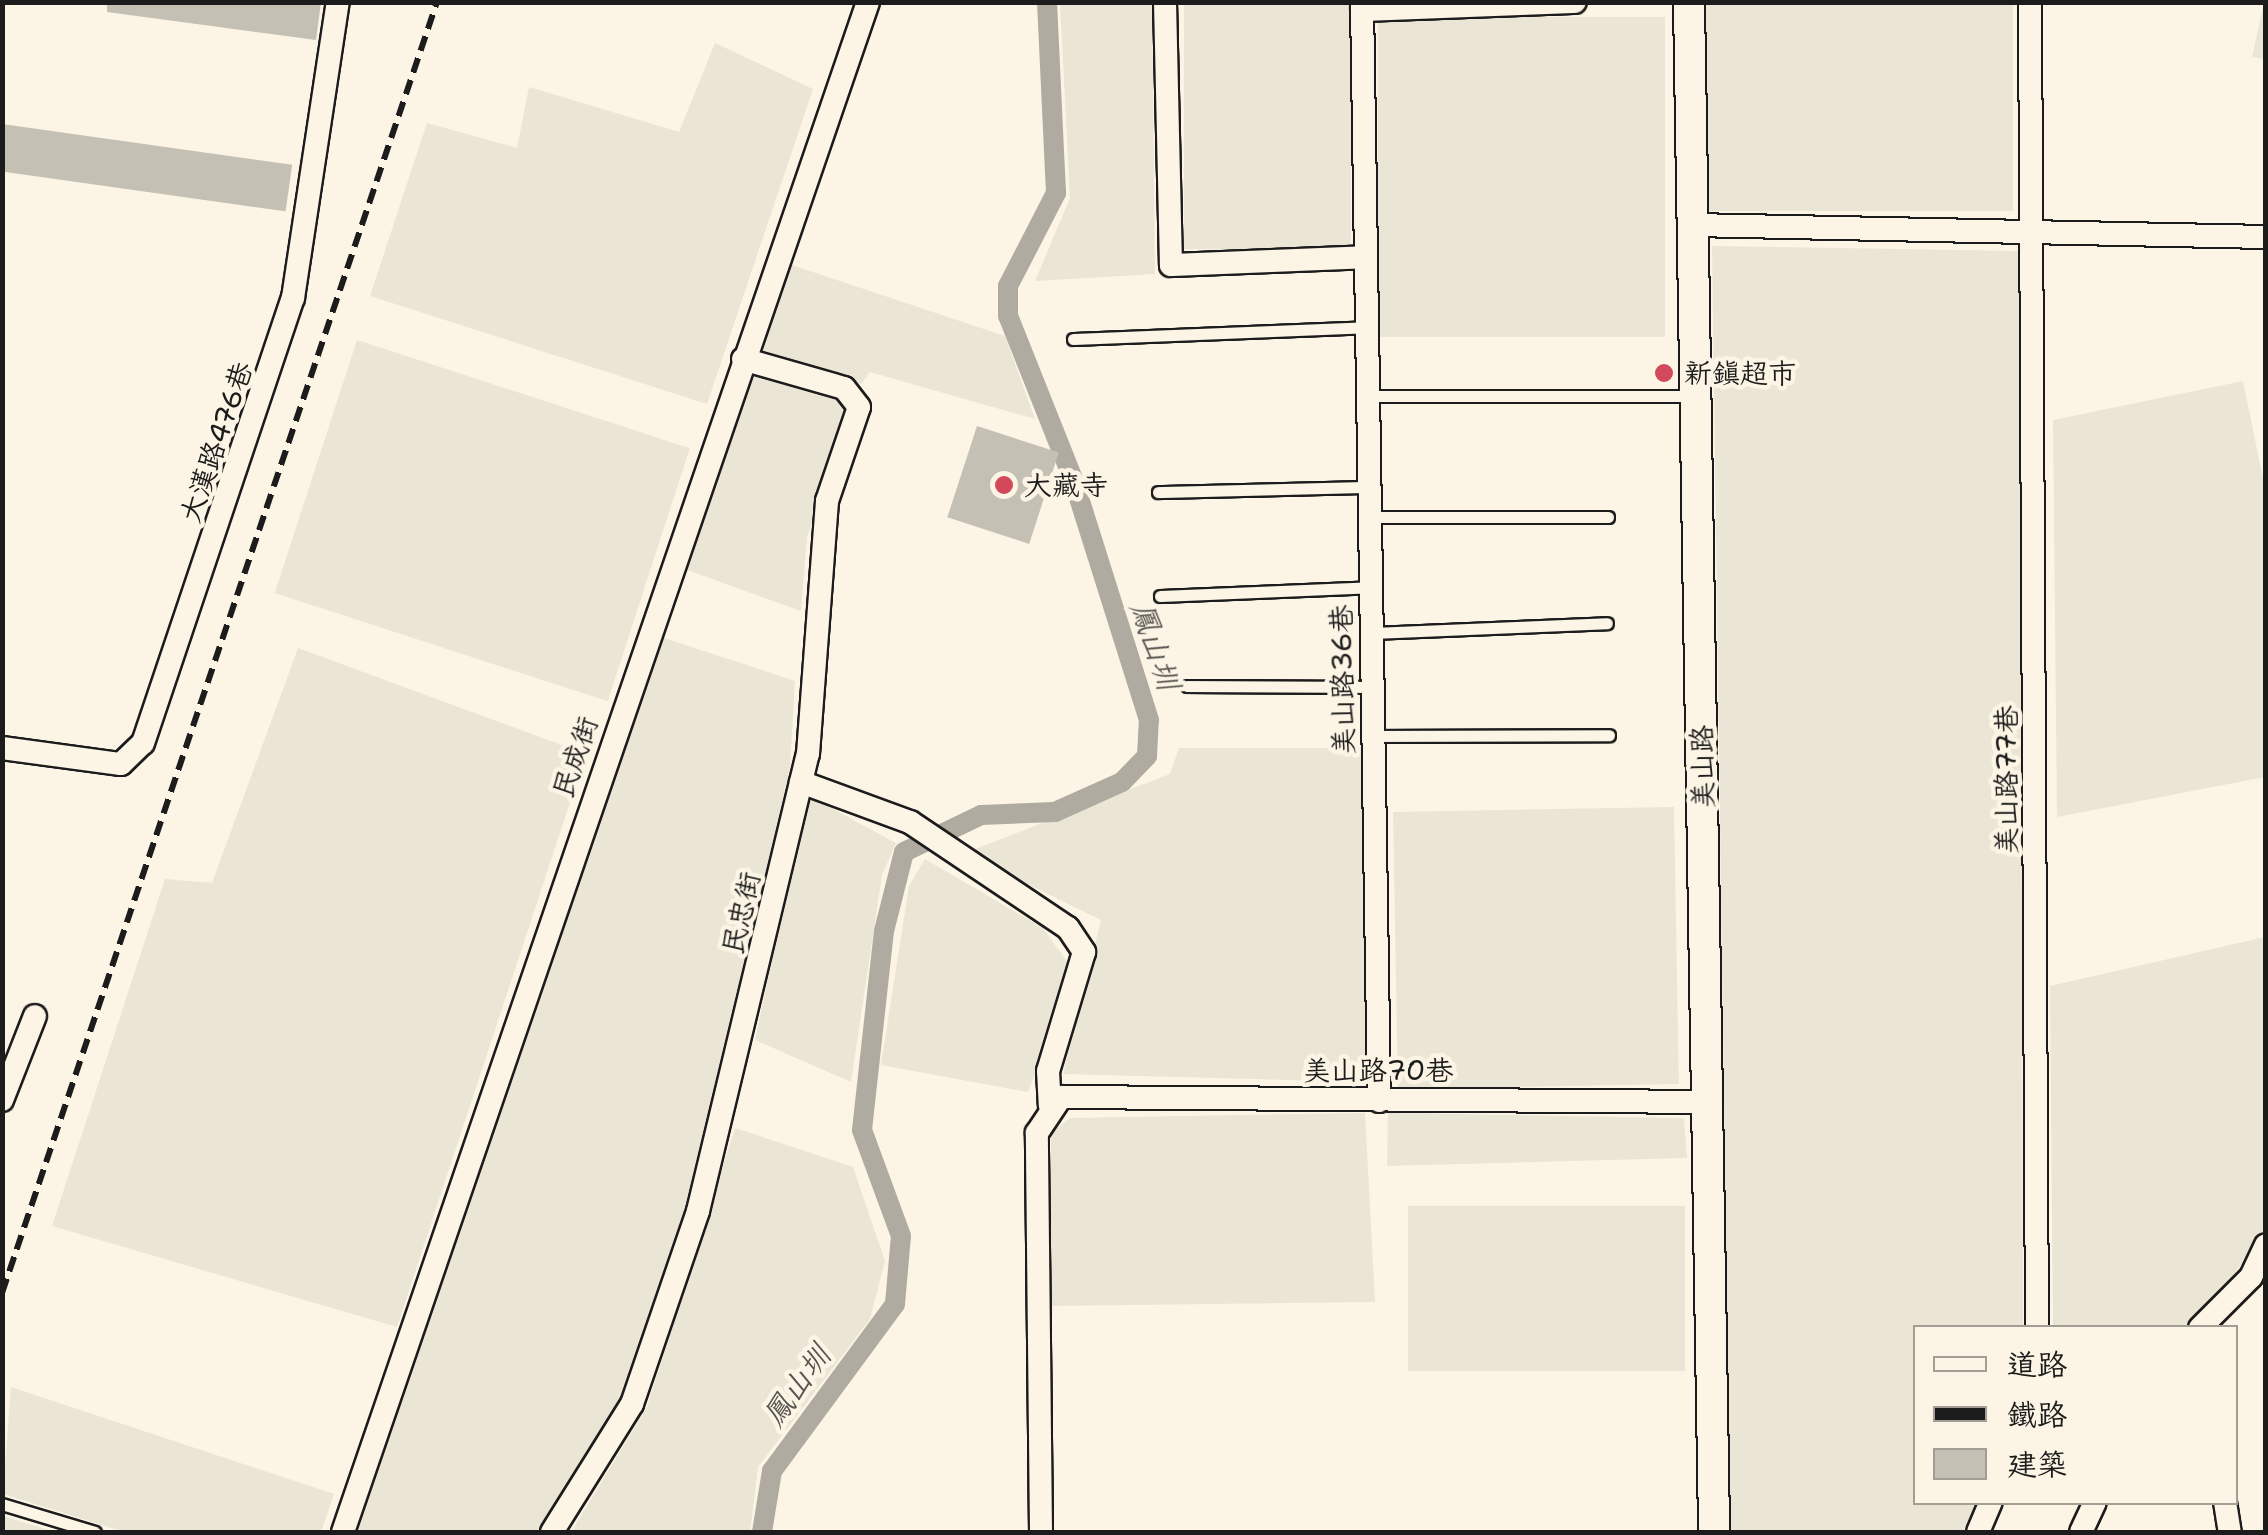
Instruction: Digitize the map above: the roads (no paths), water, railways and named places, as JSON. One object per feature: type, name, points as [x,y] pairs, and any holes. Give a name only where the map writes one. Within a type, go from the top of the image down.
[{"type":"street","name":"大漢路476巷","points":[[2,748],[121,764],[143,744],[293,298],[338,2]]},
{"type":"street","name":"民成街","points":[[343,1532],[868,2]]},
{"type":"street","points":[[1165,2],[1172,265],[1366,257]]},
{"type":"street","name":"美山路36巷","points":[[1379,1101],[1362,6],[1575,2]]},
{"type":"street","name":"美山路","points":[[1689,2],[1714,1532]]},
{"type":"street","name":"美山路77巷","points":[[2030,2],[2035,233],[2037,1325]]},
{"type":"street","points":[[1694,225],[2266,237]]},
{"type":"street","name":"民忠街","points":[[552,1532],[632,1404],[698,1211],[802,782],[827,501],[859,407],[844,388],[743,359]]},
{"type":"street","points":[[802,782],[910,822],[947,852],[1068,928],[1084,952],[1048,1071],[1050,1105],[1037,1132],[1042,1532]]},
{"type":"street","points":[[2,1100],[35,1016]]},
{"type":"street","name":"美山路70巷","points":[[1050,1105],[1061,1097],[1708,1102]]},
{"type":"street","points":[[2203,1325],[2251,1278],[2266,1245]]},
{"type":"street","points":[[1978,1532],[1991,1505]]},
{"type":"street","points":[[2081,1532],[2094,1505]]},
{"type":"street","points":[[2225,1505],[2230,1532]]},
{"type":"lane","points":[[1072,339],[1367,327]]},
{"type":"lane","points":[[1368,396],[1696,396]]},
{"type":"lane","points":[[1158,492],[1369,487]]},
{"type":"lane","points":[[1370,517],[1608,518]]},
{"type":"lane","points":[[1160,596],[1371,587]]},
{"type":"lane","points":[[1372,634],[1607,623]]},
{"type":"lane","points":[[1188,686],[1373,687]]},
{"type":"lane","points":[[1373,736],[1609,736]]},
{"type":"lane","points":[[2,1504],[95,1532]]},
{"type":"waterway","name":"鳳山圳","points":[[762,1532],[772,1471],[895,1304],[901,1236],[862,1130],[884,931],[904,852],[981,815],[1055,812],[1122,782],[1147,756],[1149,720],[1073,479],[1008,316],[1008,286],[1056,193],[1047,2]]},
{"type":"railway","points":[[2,1293],[437,2]]},
{"type":"place","name":"新鎮超市","points":[[1664,373]]},
{"type":"place","name":"大藏寺","points":[[1004,485]]}]
